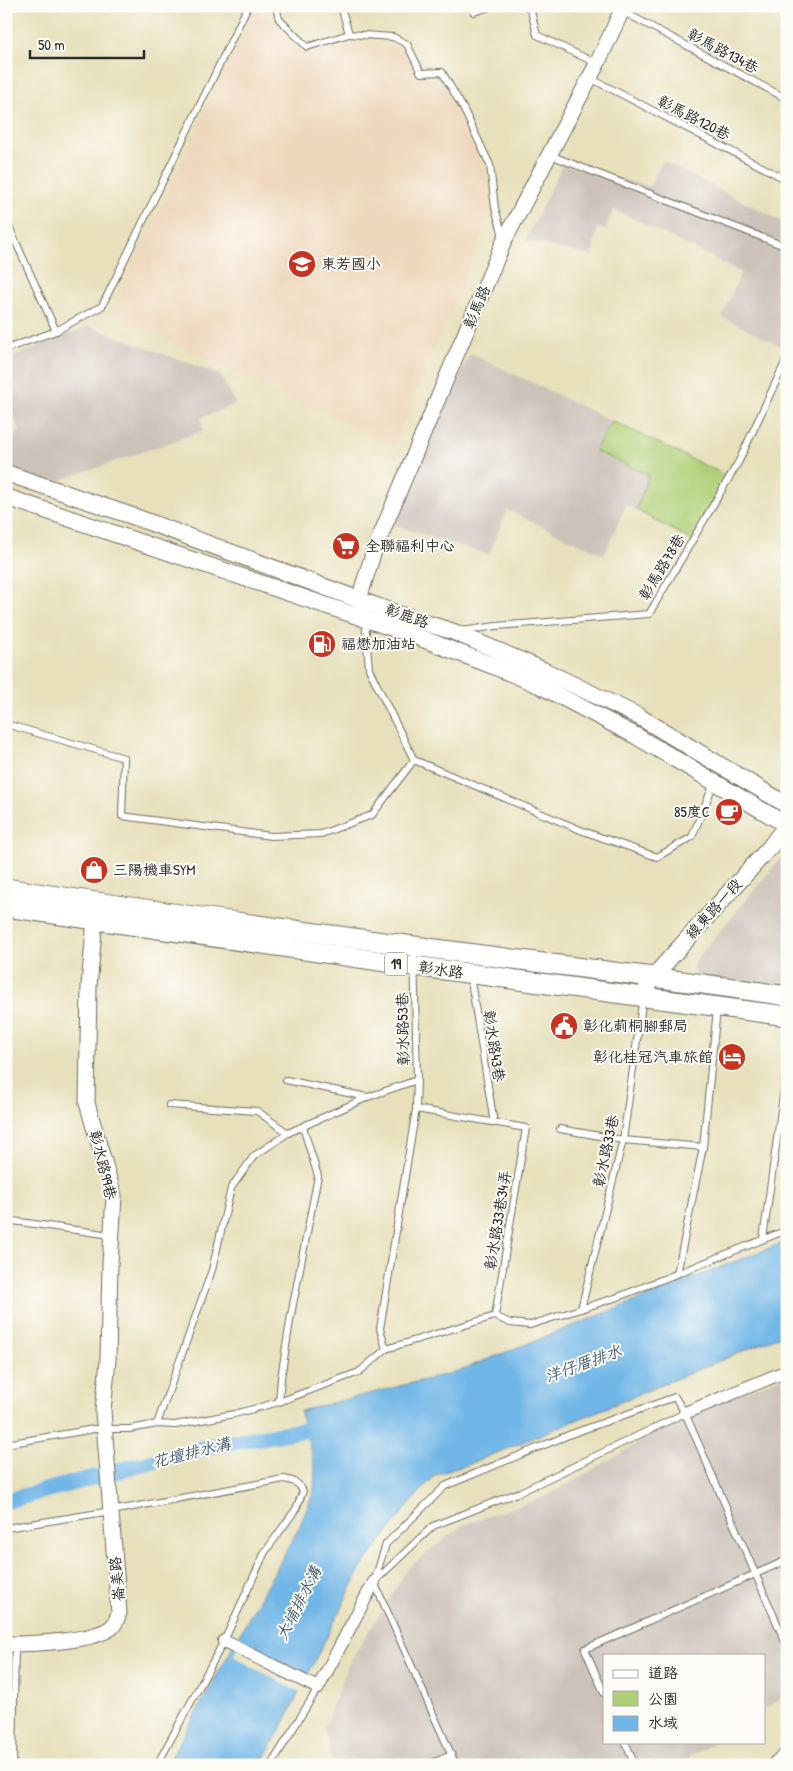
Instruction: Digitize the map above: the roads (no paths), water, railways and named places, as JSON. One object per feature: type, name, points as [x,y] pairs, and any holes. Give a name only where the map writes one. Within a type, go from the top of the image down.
[{"type":"highway","points":[[779,1765],[787,1758]]},
{"type":"main road","name":"彰鹿路","points":[[6,473],[135,517],[454,632],[543,670],[638,716],[787,805]]},
{"type":"main road","points":[[24,503],[30,481]]},
{"type":"main road","name":"彰鹿路","points":[[6,497],[464,654],[539,685],[636,736],[786,825]]},
{"type":"main road","points":[[128,538],[135,517]]},
{"type":"main road","name":"線東路一段","points":[[643,996],[653,977],[770,847],[786,825]]},
{"type":"main road","name":"彰水路","points":[[6,888],[96,912],[414,966],[787,1016]]},
{"type":"main road","name":"彰水路","points":[[6,906],[96,912],[414,946],[787,996]]},
{"type":"street","name":"彰馬路","points":[[359,599],[374,551],[504,241],[550,156],[623,9]]},
{"type":"street","points":[[359,599],[364,619]]},
{"type":"street","name":"彰水路99巷","points":[[96,912],[89,986],[87,1103],[114,1196],[111,1235],[108,1360],[103,1411],[108,1480]]},
{"type":"street","points":[[685,1413],[787,1371]]},
{"type":"street","name":"崙美路","points":[[11,1644],[84,1638],[104,1632],[116,1623],[119,1614],[108,1480]]},
{"type":"street","points":[[228,1642],[318,1688],[374,1582]]},
{"type":"lane","points":[[6,349],[56,332],[102,306],[248,6]]},
{"type":"lane","points":[[276,6],[279,19],[307,47],[348,34],[393,37],[407,44],[421,73],[442,72],[464,108],[490,165],[495,208],[504,241]]},
{"type":"lane","points":[[341,6],[348,34]]},
{"type":"lane","points":[[473,6],[474,12],[493,6]]},
{"type":"lane","points":[[526,6],[531,14],[537,35],[597,64]]},
{"type":"lane","points":[[531,14],[535,6]]},
{"type":"lane","name":"彰馬路134巷","points":[[623,9],[787,99]]},
{"type":"lane","name":"彰馬路120巷","points":[[590,78],[787,180]]},
{"type":"lane","points":[[550,156],[787,248]]},
{"type":"lane","points":[[6,220],[56,332]]},
{"type":"lane","name":"彰馬路78巷","points":[[454,632],[496,626],[649,614],[739,461],[787,358]]},
{"type":"lane","points":[[364,619],[369,669],[414,760],[583,831],[657,857],[692,837],[714,783]]},
{"type":"lane","points":[[6,724],[124,758],[122,816],[271,836],[321,834],[372,815],[414,760]]},
{"type":"lane","name":"彰水路53巷","points":[[386,1349],[380,1329],[416,1109],[414,946]]},
{"type":"lane","name":"彰水路43巷","points":[[470,974],[494,1123]]},
{"type":"lane","name":"彰水路33巷","points":[[581,1309],[623,1140],[643,996]]},
{"type":"lane","points":[[676,1274],[703,1147],[717,1007]]},
{"type":"lane","points":[[763,1239],[787,1067]]},
{"type":"lane","points":[[286,1080],[368,1098]]},
{"type":"lane","points":[[157,1424],[212,1270],[231,1188],[254,1156],[288,1133],[368,1098],[417,1080]]},
{"type":"lane","points":[[169,1105],[257,1111],[288,1133]]},
{"type":"lane","points":[[416,1109],[494,1123]]},
{"type":"lane","name":"彰水路33巷34弄","points":[[494,1123],[526,1128],[495,1316]]},
{"type":"lane","points":[[279,1402],[291,1314],[318,1176],[303,1127]]},
{"type":"lane","points":[[560,1129],[623,1140],[703,1147]]},
{"type":"lane","points":[[6,1220],[111,1235]]},
{"type":"lane","points":[[6,1444],[94,1429],[105,1433],[157,1424],[184,1424],[234,1414],[279,1402],[359,1372],[386,1349],[495,1316],[510,1323],[530,1325],[581,1309],[676,1274],[787,1230]]},
{"type":"lane","points":[[456,1765],[374,1582],[386,1544],[445,1486],[571,1434],[675,1397],[685,1413],[787,1646]]},
{"type":"lane","points":[[374,1582],[433,1526],[520,1492],[685,1413]]},
{"type":"lane","points":[[6,1528],[284,1479],[296,1481],[300,1485],[303,1491],[296,1509],[265,1552],[228,1642],[157,1765]]},
{"type":"lane","points":[[603,1691],[586,1649],[787,1560]]},
{"type":"lane","points":[[11,1644],[13,1765]]},
{"type":"lane","points":[[271,1765],[318,1688]]},
{"type":"lane","points":[[626,1744],[635,1765]]},
{"type":"lane","points":[[428,1765],[451,1755]]},
{"type":"water","points":[[787,1241],[787,1333],[470,1464],[435,1475],[406,1508],[360,1570],[261,1765],[167,1765],[299,1528],[314,1491],[315,1467],[300,1411],[456,1372]]},
{"type":"waterway","name":"花壇排水溝","points":[[6,1501],[215,1445],[304,1430],[324,1432]]},
{"type":"place","name":"東芳國小","points":[[302,264]]},
{"type":"place","name":"全聯福利中心","points":[[346,546]]},
{"type":"place","name":"福懋加油站","points":[[322,644]]},
{"type":"place","name":"85度C","points":[[729,812]]},
{"type":"place","name":"三陽機車SYM","points":[[94,870]]},
{"type":"place","name":"彰化莿桐腳郵局","points":[[564,1026]]},
{"type":"place","name":"彰化桂冠汽車旅館","points":[[732,1057]]},
{"type":"water label","name":"洋仔厝排水","points":[[583,1363]]},
{"type":"water label","name":"大埔排水溝","points":[[298,1603]]}]
